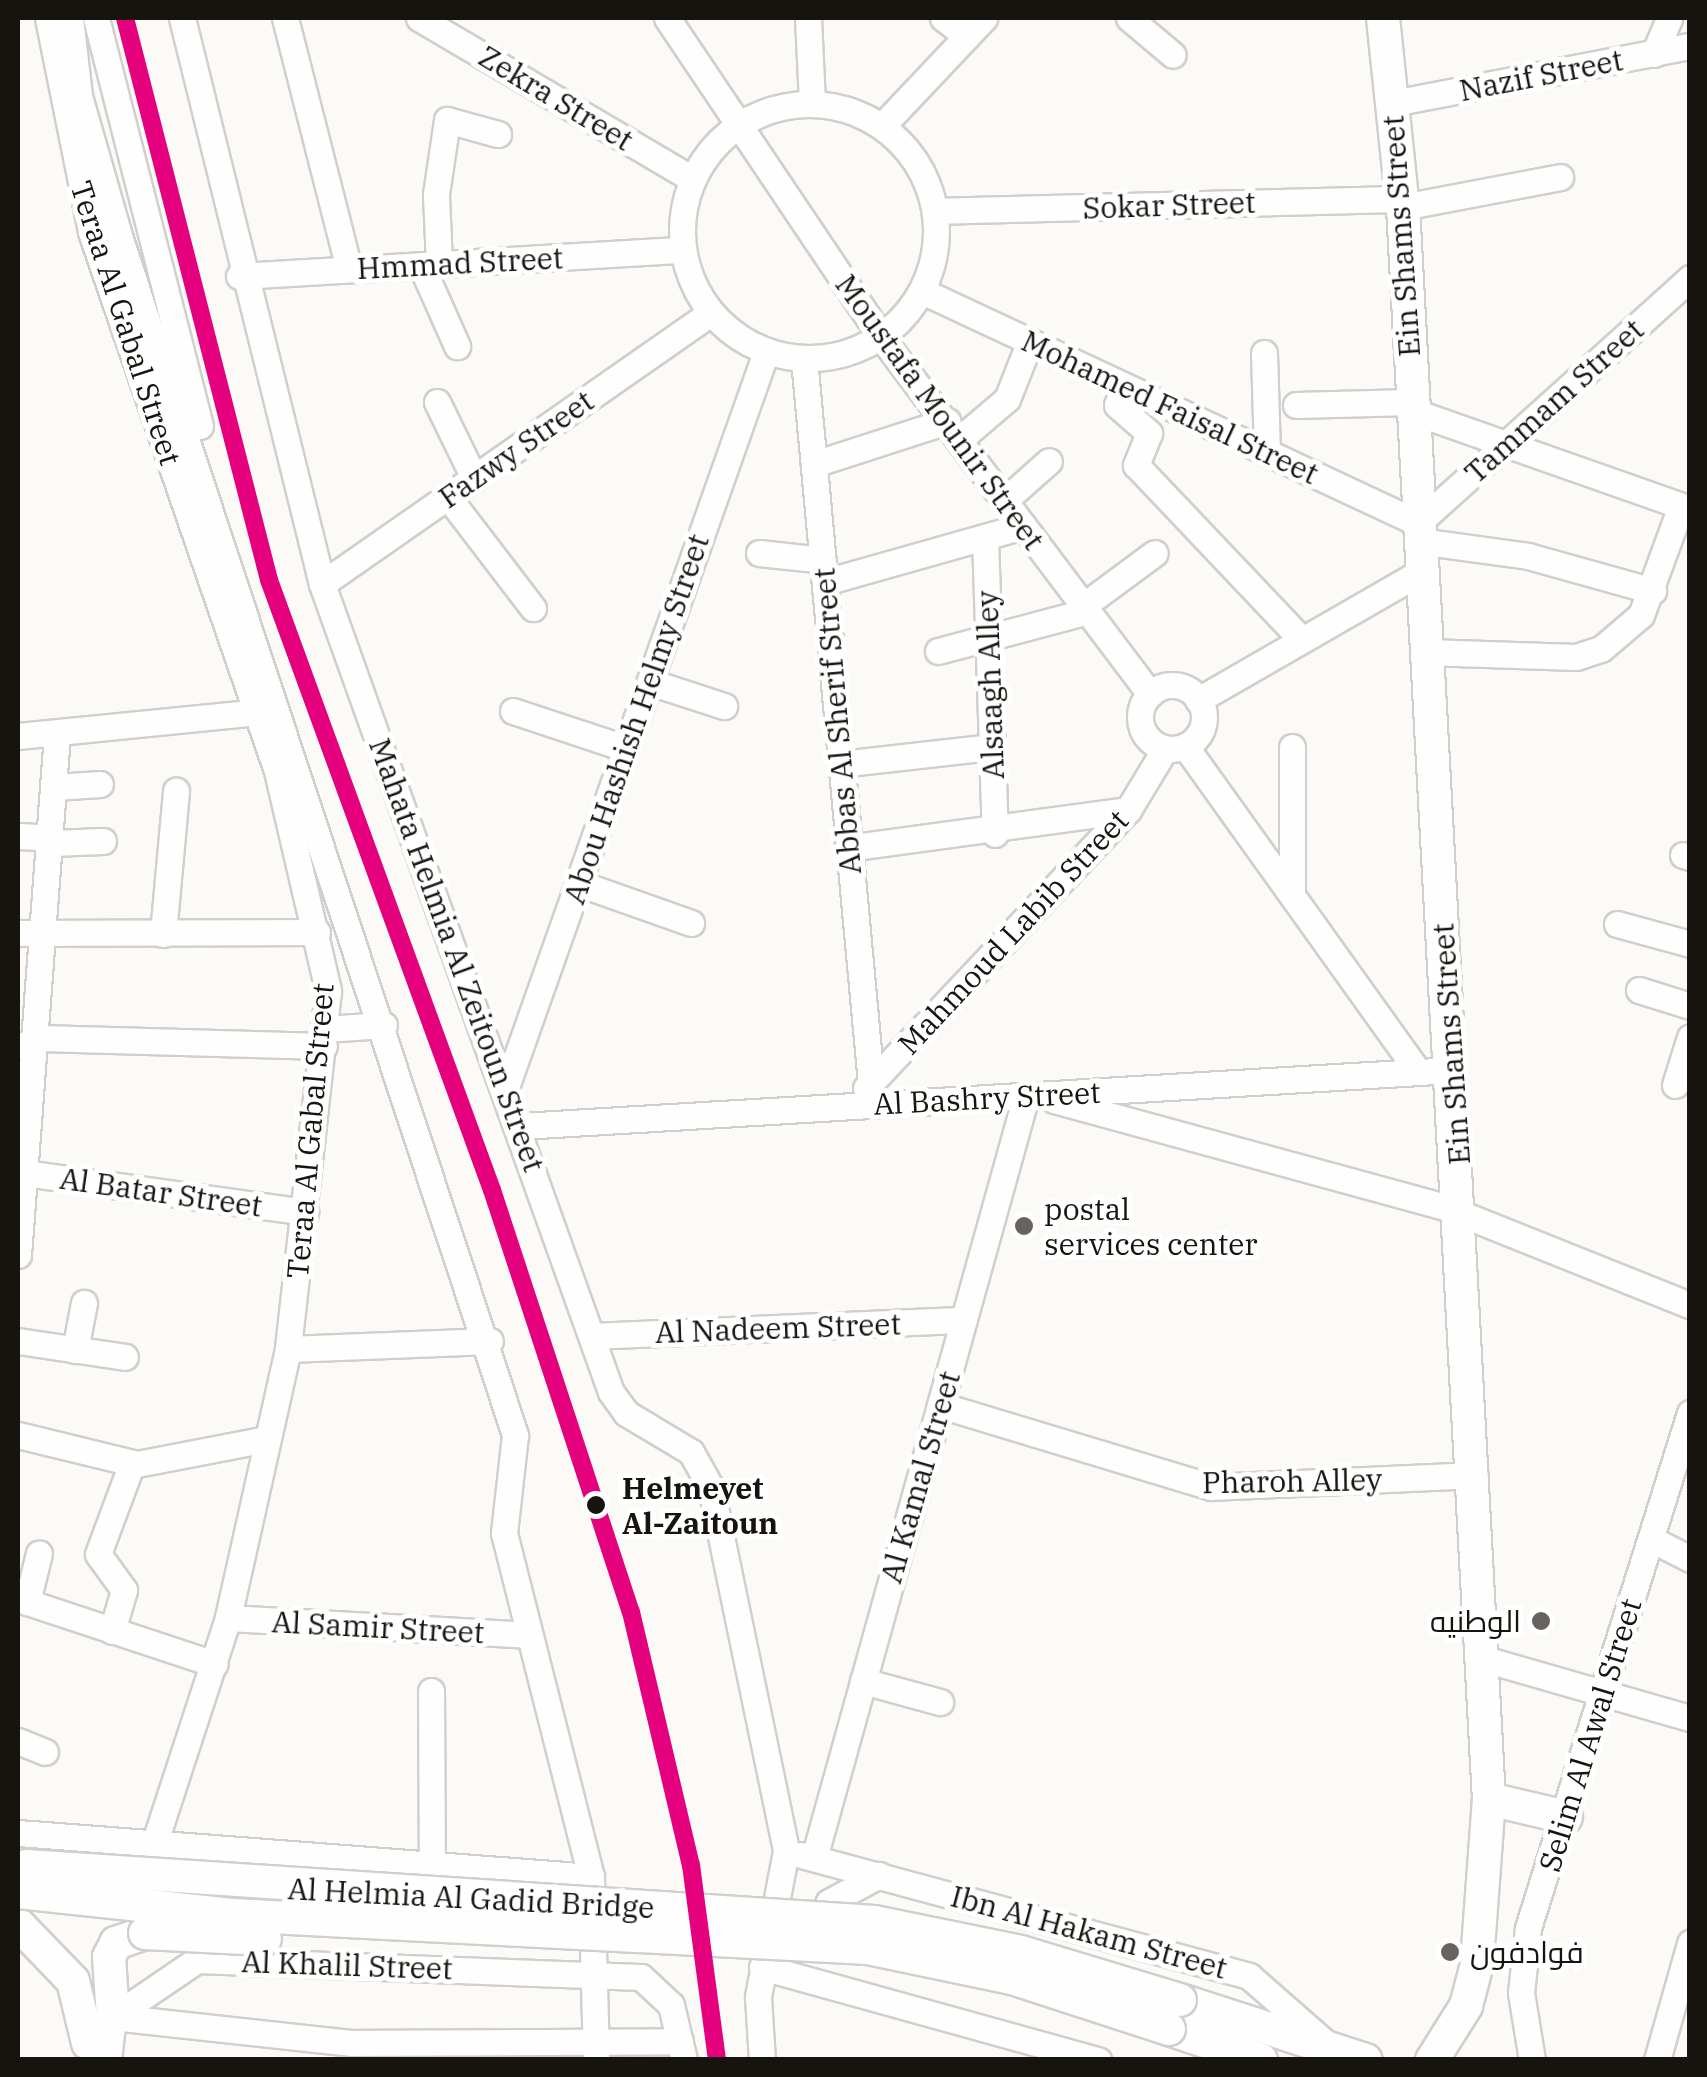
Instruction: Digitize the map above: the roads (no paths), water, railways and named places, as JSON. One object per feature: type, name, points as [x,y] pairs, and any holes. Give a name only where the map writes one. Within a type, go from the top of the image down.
[{"type":"main road","name":"Ein Shams Street","points":[[1383,18],[1402,203],[1461,1212],[1489,1799],[1476,1964],[1466,2006],[1432,2060]]},
{"type":"main road","points":[[1489,1799],[1566,1816]]},
{"type":"main road","name":"Al Helmia Al Gadid Bridge","points":[[20,1879],[232,1915],[646,1938],[941,1960],[1175,2015],[1329,2046]]},
{"type":"main road","name":"Al Helmia Al Gadid Bridge","points":[[20,1879],[874,1922],[1021,1952],[1175,2015],[1261,2060]]},
{"type":"main road","points":[[18,1924],[73,1981],[94,2054]]},
{"type":"main road","points":[[113,2017],[110,1958],[116,1942],[145,1932],[592,1957],[646,1938]]},
{"type":"main road","name":"Ibn Al Hakam Street","points":[[1329,2046],[1366,2060]]},
{"type":"street","name":"Teraa Al Gabal Street","points":[[48,18],[92,232],[258,712],[317,932],[325,1038],[288,1349],[228,1618],[154,1847]]},
{"type":"street","points":[[70,18],[88,134],[490,1341],[515,1435],[504,1533],[591,1876],[599,1976],[597,2051]]},
{"type":"street","name":"Teraa Al Gabal Street","points":[[96,18],[256,643]]},
{"type":"street","name":"Mahata Helmia Al Zeitoun Street","points":[[182,18],[238,276],[322,584],[521,1126],[592,1336],[626,1413],[704,1468],[786,1851]]},
{"type":"street","points":[[285,18],[349,269]]},
{"type":"street","name":"Zekra Street","points":[[420,18],[692,179]]},
{"type":"street","name":"Moustafa Mounir Street","points":[[668,18],[881,336],[1150,694]]},
{"type":"street","points":[[808,18],[812,104]]},
{"type":"street","points":[[882,126],[976,27],[942,18]]},
{"type":"street","points":[[1129,18],[1173,55]]},
{"type":"street","points":[[1654,54],[1669,18]]},
{"type":"street","name":"Nazif Street","points":[[1393,104],[1690,46]]},
{"type":"street","points":[[812,104],[882,126],[916,164],[935,212],[922,291],[881,336],[804,359],[766,352],[710,314],[682,250],[692,179],[739,124],[812,104]]},
{"type":"street","points":[[457,346],[430,264],[448,120],[498,134]]},
{"type":"street","name":"Sokar Street","points":[[935,212],[1402,203],[1560,177]]},
{"type":"street","name":"Hmmad Street","points":[[238,276],[682,250]]},
{"type":"street","name":"Tammam Street","points":[[1420,545],[1507,444],[1688,285]]},
{"type":"street","name":"Mohamed Faisal Street","points":[[922,291],[1268,453],[1420,545],[1528,556],[1652,592]]},
{"type":"street","name":"Fazwy Street","points":[[322,584],[710,314]]},
{"type":"street","points":[[814,464],[953,430],[1007,399],[1030,342]]},
{"type":"street","name":"Abou Hashish Helmy Street","points":[[506,1087],[766,352]]},
{"type":"street","points":[[1264,354],[1268,453]]},
{"type":"street","name":"Abbas Al Sherif Street","points":[[804,359],[871,1082]]},
{"type":"street","points":[[1124,386],[1117,405],[1149,432],[1136,465],[1302,640]]},
{"type":"street","points":[[437,402],[474,478]]},
{"type":"street","points":[[1296,405],[1412,407],[1685,508],[1652,592],[1623,634],[1576,657],[1426,652]]},
{"type":"street","points":[[1004,500],[1049,461]]},
{"type":"street","points":[[448,497],[532,608]]},
{"type":"street","points":[[759,553],[824,571],[1023,526]]},
{"type":"street","name":"Alsaagh Alley","points":[[985,537],[995,834]]},
{"type":"street","points":[[1198,700],[1302,640],[1420,545]]},
{"type":"street","points":[[938,651],[1085,608],[1155,553]]},
{"type":"street","points":[[650,682],[724,706]]},
{"type":"street","points":[[1175,748],[1202,726],[1198,700],[1175,686],[1150,694],[1140,721],[1175,748],[1292,892],[1418,1072]]},
{"type":"street","points":[[18,736],[258,712]]},
{"type":"street","points":[[513,712],[626,748]]},
{"type":"street","points":[[18,1255],[29,1043],[46,936],[57,734]]},
{"type":"street","points":[[840,764],[992,747]]},
{"type":"street","name":"Mahmoud Labib Street","points":[[850,1106],[1128,810],[1175,748]]},
{"type":"street","points":[[1292,748],[1292,892]]},
{"type":"street","points":[[54,787],[100,784]]},
{"type":"street","points":[[163,934],[176,791]]},
{"type":"street","points":[[848,848],[995,834],[1128,810]]},
{"type":"street","points":[[18,836],[103,841]]},
{"type":"street","points":[[578,883],[691,924]]},
{"type":"street","points":[[1617,924],[1690,944]]},
{"type":"street","points":[[18,933],[46,936],[317,932]]},
{"type":"street","points":[[1638,990],[1690,1006]]},
{"type":"street","points":[[29,1043],[325,1038],[384,1025]]},
{"type":"street","points":[[1675,1085],[1690,1036]]},
{"type":"street","name":"Al Bashry Street","points":[[521,1126],[1452,1070]]},
{"type":"street","points":[[1030,1096],[1461,1212],[1690,1305]]},
{"type":"street","name":"Al Kamal Street","points":[[814,1858],[1030,1096]]},
{"type":"street","name":"Al Batar Street","points":[[21,1172],[305,1212]]},
{"type":"street","points":[[74,1350],[84,1302]]},
{"type":"street","name":"Al Nadeem Street","points":[[592,1336],[964,1320]]},
{"type":"street","points":[[18,1341],[125,1357]]},
{"type":"street","points":[[288,1349],[490,1341]]},
{"type":"street","name":"Pharoh Alley","points":[[940,1405],[1211,1487],[1475,1474]]},
{"type":"street","name":"Selim Al Awal Street","points":[[1532,2060],[1522,1960],[1690,1414]]},
{"type":"street","points":[[18,1435],[132,1462],[267,1439]]},
{"type":"street","points":[[112,1631],[124,1588],[98,1554],[132,1462]]},
{"type":"street","points":[[1651,1539],[1690,1559]]},
{"type":"street","points":[[39,1552],[22,1601],[214,1664]]},
{"type":"street","name":"Al Samir Street","points":[[228,1618],[528,1635]]},
{"type":"street","points":[[1484,1659],[1690,1718]]},
{"type":"street","points":[[863,1681],[940,1702]]},
{"type":"street","points":[[431,1691],[432,1866]]},
{"type":"street","points":[[18,1741],[45,1752]]},
{"type":"street","points":[[18,1834],[154,1847],[591,1876]]},
{"type":"street","points":[[762,2060],[762,1967],[786,1851]]},
{"type":"street","name":"Ibn Al Hakam Street","points":[[786,1851],[1248,1976],[1329,2046]]},
{"type":"street","points":[[828,1984],[816,1958],[823,1916],[852,1884],[880,1875]]},
{"type":"street","points":[[1656,2060],[1690,1943]]},
{"type":"street","name":"Al Khalil Street","points":[[113,2017],[197,1960],[641,1977],[659,1988],[682,2050]]},
{"type":"street","points":[[762,1967],[828,1984],[1008,2048],[1098,2060]]},
{"type":"street","points":[[94,2054],[113,2017],[295,2049],[682,2050]]},
{"type":"place","name":"postal services center","points":[[1024,1226]]},
{"type":"place","name":"Helmeyet Al-Zaitoun","points":[[596,1505]]},
{"type":"place","name":"الوطنيه","points":[[1541,1621]]},
{"type":"place","name":"فوادفون","points":[[1450,1952]]}]
